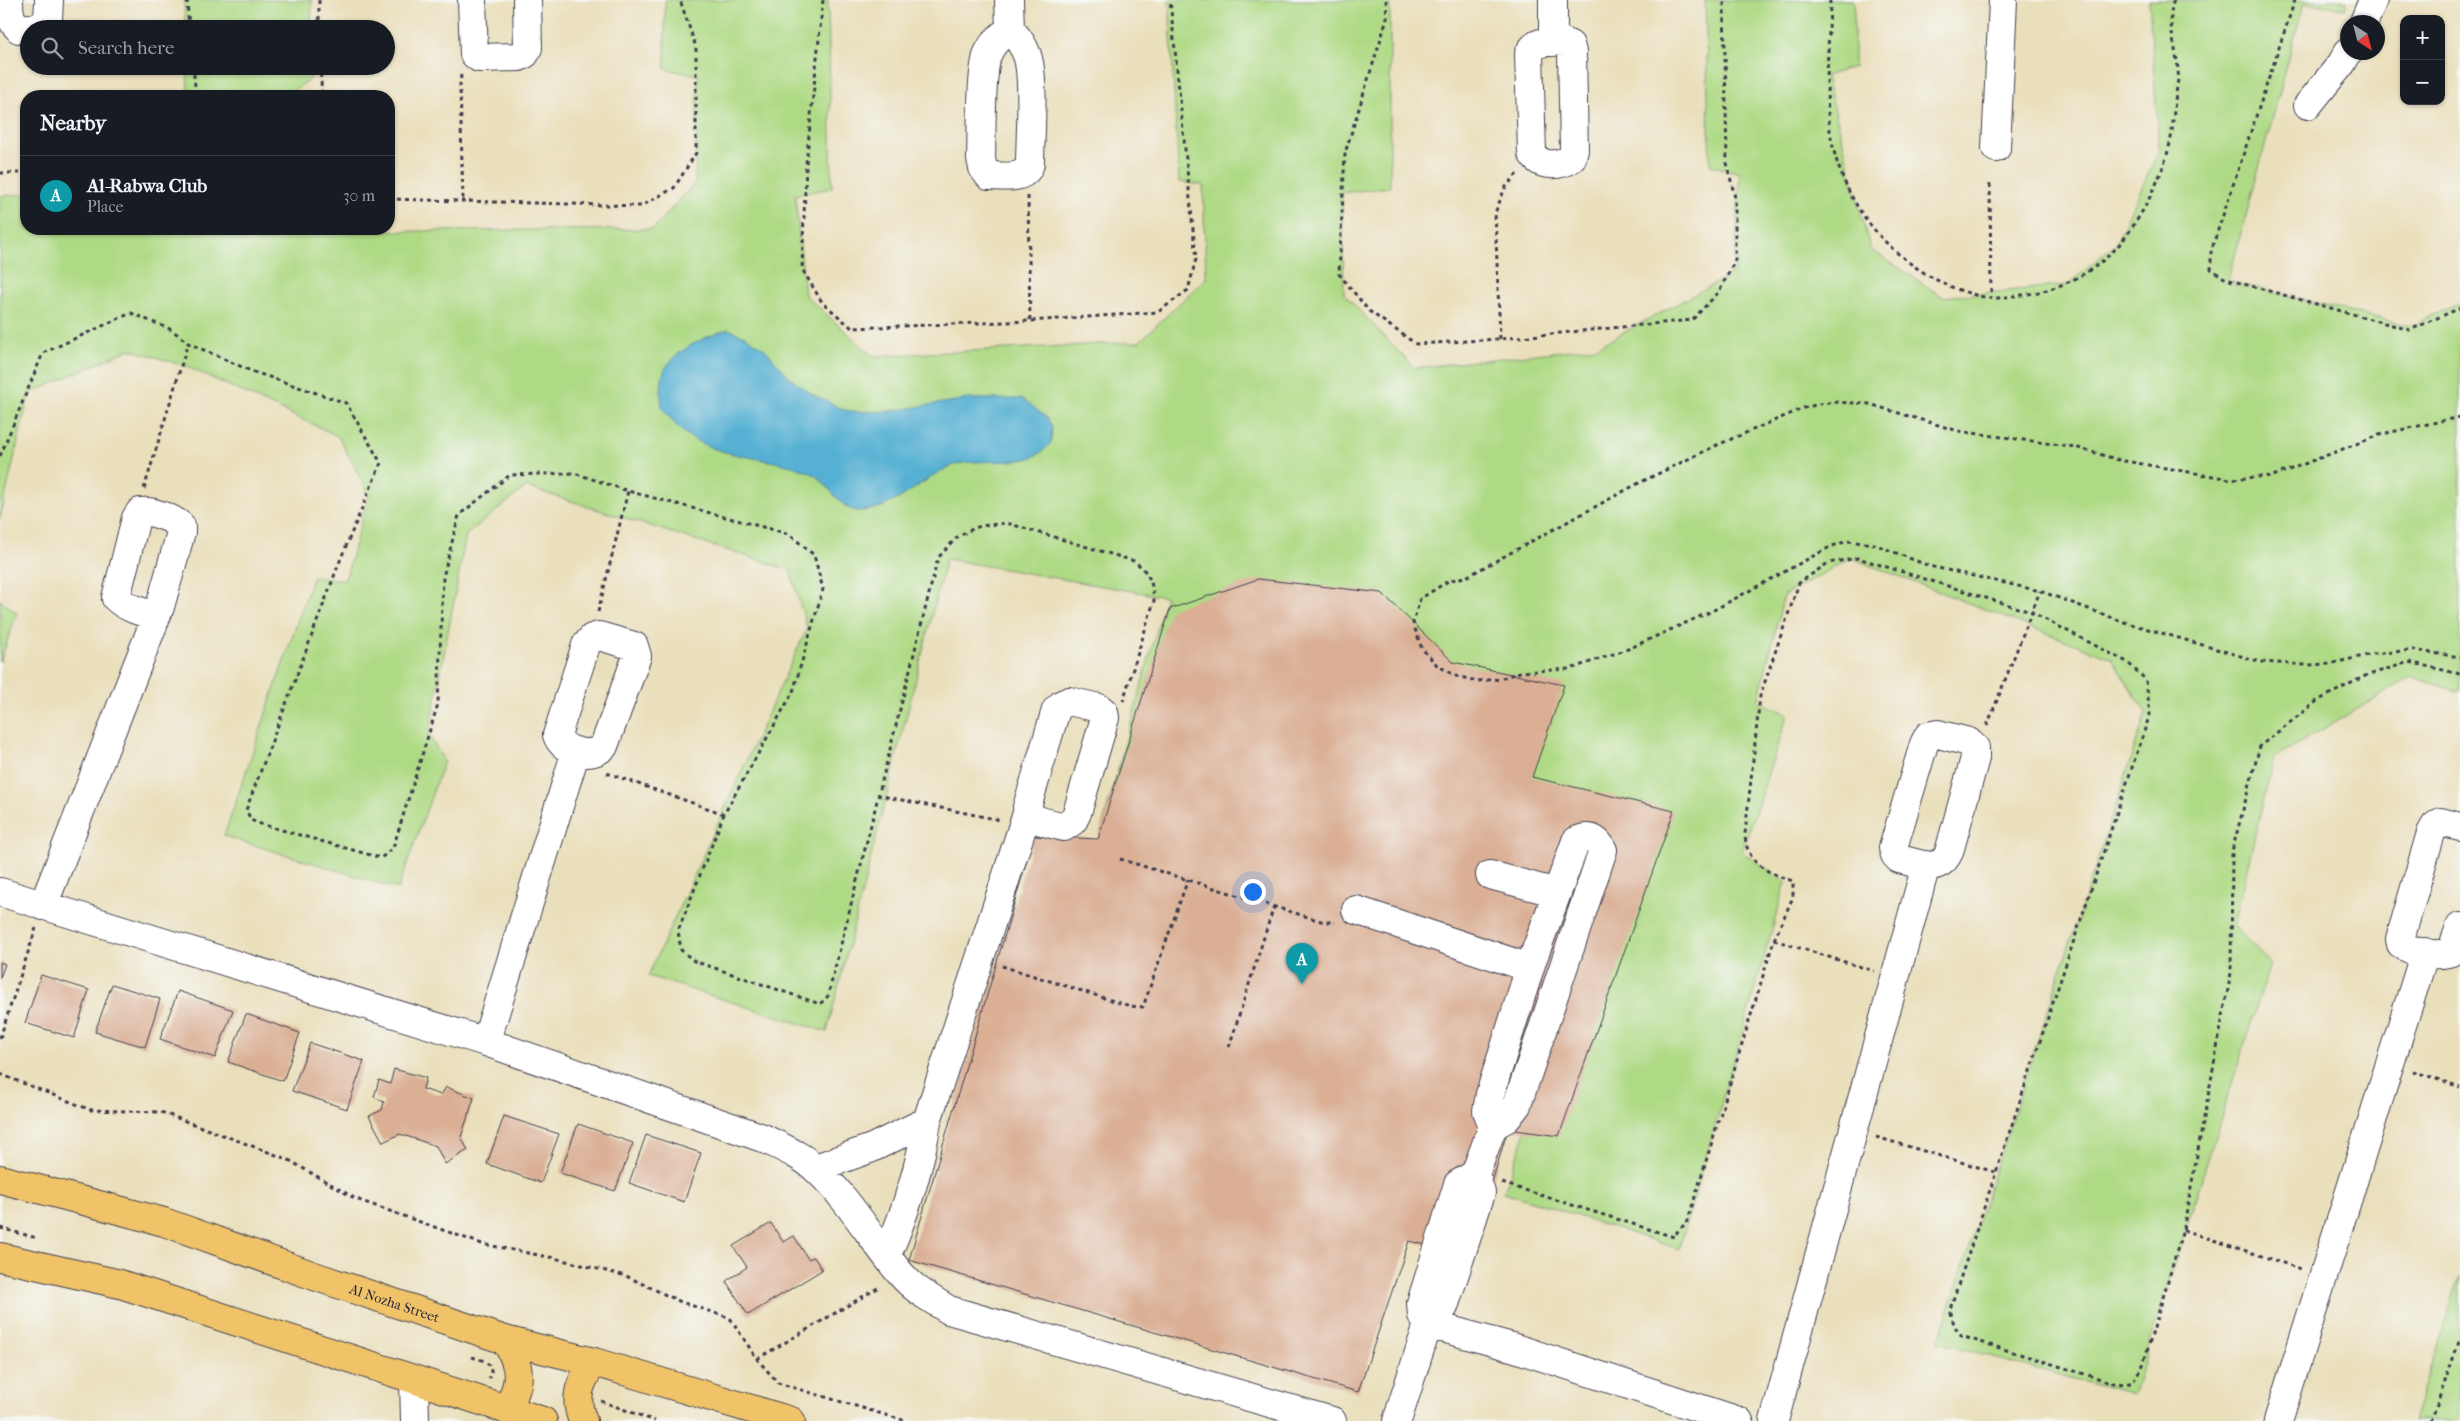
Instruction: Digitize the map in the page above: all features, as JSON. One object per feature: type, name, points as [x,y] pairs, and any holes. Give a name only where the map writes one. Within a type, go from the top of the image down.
[{"type":"main road","name":"Al Nozha Street","points":[[0,1179],[164,1222],[317,1277],[505,1340],[594,1362],[792,1421]]},
{"type":"main road","points":[[0,1257],[120,1284],[414,1381],[543,1421]]},
{"type":"main road","points":[[505,1340],[515,1356],[519,1375],[516,1393],[506,1410]]},
{"type":"main road","points":[[588,1409],[578,1399],[582,1379],[594,1362]]},
{"type":"street","points":[[9,0],[10,14],[13,22],[20,29]]},
{"type":"street","points":[[48,20],[49,0]]},
{"type":"street","points":[[472,0],[472,46],[474,54],[479,58],[519,57],[524,54],[528,48],[527,0]]},
{"type":"street","points":[[1009,0],[1010,29],[1021,41],[1027,56],[1030,72],[1030,164],[1028,171],[1021,176],[989,176],[983,168],[981,159],[984,70],[987,53],[996,39],[1010,29]]},
{"type":"street","points":[[1553,0],[1553,42]]},
{"type":"street","points":[[1996,148],[2003,0]]},
{"type":"street","points":[[2367,15],[2372,0]]},
{"type":"street","points":[[1553,42],[1564,42],[1570,45],[1572,52],[1574,150],[1572,158],[1565,162],[1542,163],[1536,161],[1532,153],[1529,54],[1532,47],[1539,43],[1553,42]]},
{"type":"street","points":[[2308,106],[2344,60]]},
{"type":"street","points":[[43,906],[162,598],[181,526],[176,521],[146,511],[140,512],[136,518],[116,598],[120,602],[149,614],[155,613]]},
{"type":"street","points":[[599,636],[634,646],[637,656],[604,746],[598,752],[590,755],[575,756],[559,742],[557,735],[586,645],[592,638],[599,636]]},
{"type":"street","points":[[1938,734],[1969,742],[1975,748],[1975,758],[1949,852],[1944,862],[1935,866],[1899,859],[1895,855],[1893,848],[1928,736],[1938,734]]},
{"type":"street","points":[[486,1042],[575,756]]},
{"type":"street","points":[[893,1265],[922,1157],[927,1122],[1025,819]]},
{"type":"street","points":[[2460,827],[2441,822],[2435,826],[2431,833],[2400,939],[2401,944],[2406,948],[2442,956],[2451,952],[2460,927]]},
{"type":"street","points":[[1494,1126],[1487,1111],[1490,1094],[1531,964],[1576,840],[1584,837],[1592,838],[1599,843],[1602,850],[1517,1105],[1507,1118],[1494,1126],[1475,1174],[1458,1184],[1421,1303],[1422,1314],[1428,1324],[1512,1347],[1739,1421]]},
{"type":"street","points":[[1774,1421],[1926,865]]},
{"type":"street","points":[[1490,875],[1557,893]]},
{"type":"street","points":[[0,892],[486,1042],[763,1138],[816,1168],[853,1210],[893,1265],[923,1295],[949,1310],[1332,1421]]},
{"type":"street","points":[[1356,910],[1531,964],[1562,970]]},
{"type":"street","points":[[2278,1421],[2424,952]]},
{"type":"street","points":[[816,1168],[872,1148],[927,1122]]},
{"type":"street","points":[[1397,1421],[1428,1324]]},
{"type":"street","points":[[414,1381],[415,1421]]},
{"type":"path","points":[[187,0],[189,20]]},
{"type":"path","points":[[319,0],[319,20]]},
{"type":"path","points":[[395,199],[641,206],[674,188],[696,154],[696,47],[680,0]]},
{"type":"path","points":[[823,0],[806,164],[802,269],[822,302],[852,328],[1030,321],[1158,312],[1188,290],[1196,259],[1170,0]]},
{"type":"path","points":[[1386,0],[1386,19],[1345,153],[1339,274],[1370,311],[1416,344],[1500,339],[1692,320],[1719,292],[1735,260],[1735,198],[1727,162],[1724,0]]},
{"type":"path","points":[[1830,0],[1828,118],[1836,160],[1852,198],[1876,231],[1905,259],[1937,280],[1991,298],[2028,295],[2060,286],[2076,279],[2103,261],[2128,234],[2138,218],[2164,165],[2170,145],[2178,71],[2170,13],[2174,0]]},
{"type":"path","points":[[2295,0],[2211,251],[2211,269],[2226,279],[2410,330],[2460,308]]},
{"type":"path","points":[[463,202],[460,84],[472,46]]},
{"type":"path","points":[[194,75],[195,90]]},
{"type":"path","points":[[321,75],[322,90]]},
{"type":"path","points":[[1500,339],[1495,214],[1499,200],[1509,182],[1524,168],[1536,161]]},
{"type":"path","points":[[1028,171],[1030,321]]},
{"type":"path","points":[[0,173],[20,172]]},
{"type":"path","points":[[1990,184],[1991,298]]},
{"type":"path","points":[[136,518],[188,343]]},
{"type":"path","points":[[2460,417],[2382,434],[2273,476],[2230,479],[2119,460],[2075,447],[1958,431],[1869,404],[1844,402],[1819,404],[1804,408],[1714,446],[1637,484],[1476,572],[1448,581],[1420,599],[1414,623],[1422,648],[1437,664],[1456,676],[1478,681],[1500,679],[1520,672],[1570,669],[1628,648],[1712,611],[1792,566],[1847,541],[1874,544],[1928,566],[2040,591],[2124,622],[2261,662],[2284,665],[2322,664],[2372,654],[2413,650],[2460,657]]},
{"type":"path","points":[[592,638],[628,491]]},
{"type":"path","points":[[1475,1174],[1674,1237],[1679,1229],[1687,1223],[1774,940],[1793,897],[1793,881],[1770,874],[1760,867],[1749,852],[1745,834],[1760,696],[1799,583],[1828,563],[1858,558],[2031,612],[2127,662],[2146,680],[2150,714],[1950,1310],[1954,1325],[1961,1336],[2117,1384],[2132,1383],[2143,1366],[2184,1230],[2231,972],[2232,851],[2260,746],[2317,701],[2365,676],[2408,662],[2460,674]]},
{"type":"path","points":[[1975,758],[2040,591]]},
{"type":"path","points":[[575,756],[724,814]]},
{"type":"path","points":[[877,795],[1025,819]]},
{"type":"path","points":[[1120,859],[1324,922],[1342,923],[1356,910]]},
{"type":"path","points":[[980,959],[1130,1006],[1143,1007],[1188,879]]},
{"type":"path","points":[[0,1038],[43,906]]},
{"type":"path","points":[[1229,1046],[1274,906]]},
{"type":"path","points":[[1774,940],[1895,978]]},
{"type":"path","points":[[2390,1063],[2460,1087]]},
{"type":"path","points":[[0,1074],[91,1110],[161,1112],[287,1159],[356,1199],[482,1244],[554,1258],[626,1276],[681,1302],[730,1318],[757,1359],[778,1383],[906,1421]]},
{"type":"path","points":[[1854,1130],[1995,1172]]},
{"type":"path","points":[[2184,1230],[2323,1276]]},
{"type":"path","points":[[757,1359],[893,1265]]},
{"type":"path","points":[[2431,1421],[2460,1339]]},
{"type":"path","points":[[588,1409],[654,1421]]},
{"type":"green space","points":[[184,0],[312,0],[311,20],[185,20]]},
{"type":"green space","points":[[665,0],[828,0],[832,188],[795,195],[805,295],[873,356],[1139,342],[1206,278],[1203,185],[1179,182],[1169,0],[1390,0],[1390,187],[1342,193],[1344,294],[1414,368],[1597,347],[1734,273],[1740,173],[1710,165],[1705,0],[1854,0],[1854,67],[1826,76],[1870,249],[1943,297],[2068,285],[2116,243],[2159,150],[2149,0],[2347,0],[2345,8],[2304,3],[2228,281],[2410,326],[2460,303],[2460,692],[2412,677],[2274,758],[2233,925],[2270,964],[2133,1395],[1938,1342],[2146,713],[2111,658],[1851,558],[1784,595],[1758,701],[1788,714],[1742,852],[1786,882],[1679,1249],[1504,1192],[1533,1111],[1093,859],[1166,597],[946,559],[827,1032],[648,976],[807,628],[790,570],[526,487],[466,535],[429,735],[444,761],[398,889],[224,836],[313,576],[345,580],[369,494],[338,436],[188,367],[130,349],[29,394],[0,519],[0,196],[20,194],[20,235],[395,235],[395,231],[653,229],[695,183],[698,75],[665,69]]},
{"type":"green space","points":[[187,75],[311,75],[311,78],[295,90],[188,90]]},
{"type":"green space","points":[[0,600],[17,613],[0,662]]},
{"type":"green space","points":[[2460,1275],[2460,1421],[2413,1421]]},
{"type":"water","points":[[728,329],[747,337],[765,349],[791,379],[812,394],[844,410],[861,412],[890,411],[968,399],[1023,399],[1047,418],[1052,427],[1051,443],[1039,454],[1030,458],[958,464],[945,469],[885,506],[871,510],[857,511],[851,509],[845,506],[823,482],[811,473],[793,466],[717,450],[700,443],[684,432],[664,410],[661,399],[662,379],[671,361],[688,347]]},
{"type":"building","points":[[1258,579],[1382,593],[1453,662],[1564,685],[1532,777],[1674,811],[1559,1136],[1508,1129],[1470,1255],[1409,1241],[1358,1392],[909,1260],[1034,836],[1098,839],[1170,609]]},
{"type":"building","points":[[0,962],[5,964],[0,978]]},
{"type":"building","points":[[41,975],[89,990],[74,1038],[25,1023]]},
{"type":"building","points":[[112,984],[160,999],[145,1047],[95,1032]]},
{"type":"building","points":[[178,991],[233,1010],[215,1058],[160,1039]]},
{"type":"building","points":[[246,1014],[300,1033],[283,1081],[228,1062]]},
{"type":"building","points":[[310,1043],[364,1061],[347,1109],[292,1091]]},
{"type":"building","points":[[394,1069],[426,1078],[423,1089],[441,1095],[446,1087],[474,1098],[461,1137],[468,1150],[445,1164],[436,1146],[400,1134],[383,1142],[369,1116],[382,1110],[384,1102],[374,1097],[379,1080],[390,1084]]},
{"type":"building","points":[[504,1116],[559,1134],[541,1183],[487,1164]]},
{"type":"building","points":[[578,1124],[633,1143],[615,1191],[560,1173]]},
{"type":"building","points":[[646,1135],[701,1153],[684,1202],[629,1183]]},
{"type":"building","points":[[771,1223],[783,1242],[794,1236],[808,1259],[814,1257],[822,1270],[748,1315],[726,1281],[747,1267],[733,1246]]},
{"type":"place","name":"Al-Rabwa Club","points":[[1302,984]]}]
